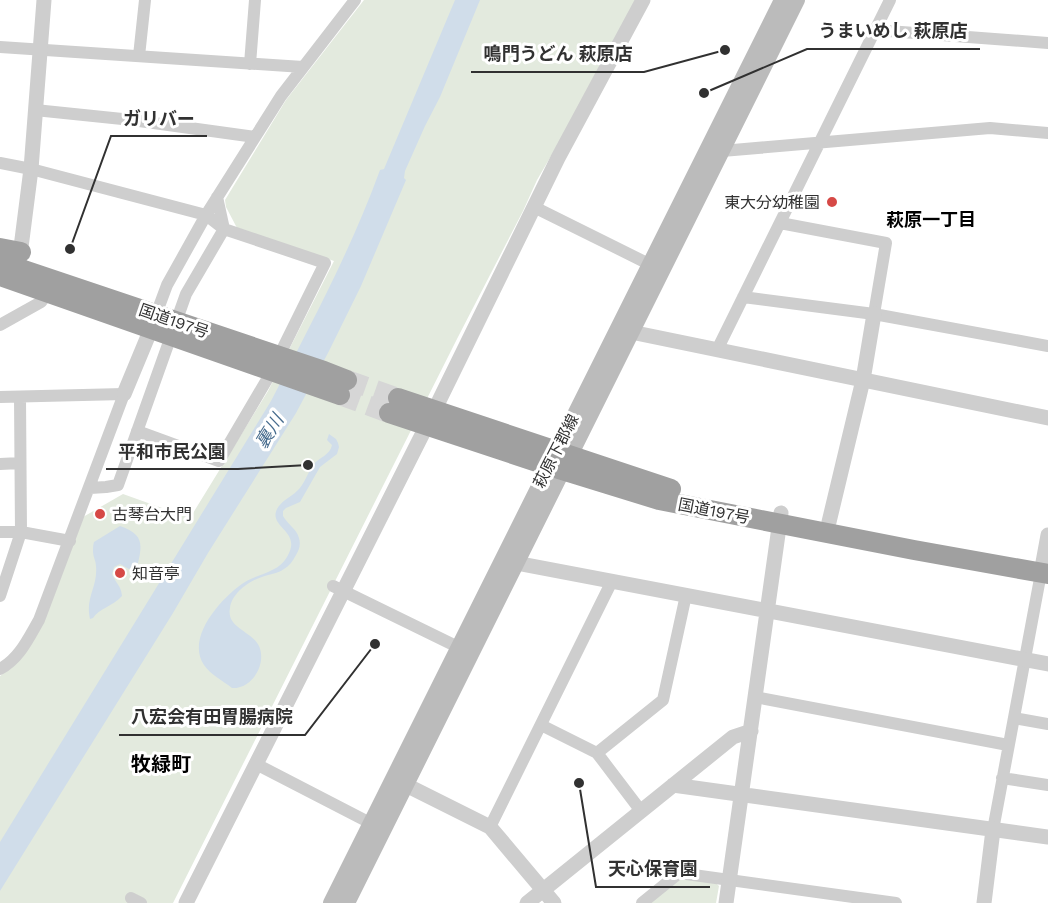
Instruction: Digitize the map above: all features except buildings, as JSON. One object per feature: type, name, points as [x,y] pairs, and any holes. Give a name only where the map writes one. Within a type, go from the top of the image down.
[{"type":"highway","points":[[0,248],[10,268]]},
{"type":"highway","name":"国道197号","points":[[10,268],[48,293],[153,322]]},
{"type":"highway","name":"国道197号","points":[[10,268],[153,322],[344,387]]},
{"type":"highway","name":"国道197号","points":[[394,406],[560,460],[780,518],[1045,568]]},
{"type":"highway","name":"国道197号","points":[[780,518],[829,522],[1045,568]]},
{"type":"main road","name":"萩原下郡線","points":[[716,148],[782,0]]},
{"type":"main road","name":"萩原下郡線","points":[[331,903],[377,826],[716,148],[797,0]]},
{"type":"main road","name":"萩原下郡線","points":[[465,650],[516,563],[560,460]]},
{"type":"main road","name":"萩原下郡線","points":[[347,903],[377,826]]},
{"type":"street","points":[[10,268],[31,169],[44,0]]},
{"type":"street","points":[[139,56],[145,0]]},
{"type":"street","points":[[250,64],[255,0]]},
{"type":"street","points":[[0,669],[11,663],[25,645],[39,620],[167,285],[206,214],[280,96],[355,0]]},
{"type":"street","points":[[186,903],[256,764],[338,588],[431,417],[558,158],[643,0]]},
{"type":"street","points":[[717,350],[890,0]]},
{"type":"street","points":[[875,30],[1048,43]]},
{"type":"street","points":[[0,47],[303,67]]},
{"type":"street","points":[[35,110],[132,120],[255,137]]},
{"type":"street","points":[[716,148],[819,143],[990,128],[1048,133]]},
{"type":"street","points":[[0,163],[206,214],[224,229],[325,263],[280,365],[219,461],[137,431]]},
{"type":"street","points":[[90,488],[118,485],[186,294],[224,229],[217,197]]},
{"type":"street","points":[[534,207],[656,267]]},
{"type":"street","points":[[780,223],[886,243],[862,380],[829,522]]},
{"type":"street","points":[[0,325],[41,302],[48,293]]},
{"type":"street","points":[[743,297],[874,314],[1048,346]]},
{"type":"street","points":[[625,329],[1048,418]]},
{"type":"street","points":[[0,398],[124,394]]},
{"type":"street","points":[[0,596],[21,532],[20,397]]},
{"type":"street","points":[[0,464],[20,464]]},
{"type":"street","points":[[726,903],[780,518]]},
{"type":"street","points":[[0,532],[21,532],[70,541]]},
{"type":"street","points":[[984,903],[1002,778],[1024,660],[1045,568],[1048,535]]},
{"type":"street","points":[[516,563],[1048,664]]},
{"type":"street","points":[[490,827],[612,580]]},
{"type":"street","points":[[338,588],[465,650]]},
{"type":"street","points":[[597,753],[663,699],[686,595]]},
{"type":"street","points":[[755,697],[1008,745]]},
{"type":"street","points":[[1014,717],[1048,724]]},
{"type":"street","points":[[541,725],[597,753],[641,811]]},
{"type":"street","points":[[527,903],[733,737],[751,731]]},
{"type":"street","points":[[256,764],[377,826]]},
{"type":"street","points":[[1002,778],[1048,785]]},
{"type":"street","points":[[399,782],[490,827],[554,903]]},
{"type":"street","points":[[673,785],[1048,837]]},
{"type":"street","points":[[642,903],[679,873],[896,903]]},
{"type":"shaded area","points":[[364,0],[637,0],[537,180],[173,903],[0,903],[0,676],[15,665],[83,517],[123,494],[190,518],[268,391],[334,261],[237,228],[226,207],[225,200],[286,100]]},
{"type":"shaded area","points":[[682,878],[716,883],[719,886],[716,903],[648,903]]},
{"type":"water","name":"裏川","points":[[455,0],[480,0],[440,97],[405,171],[406,180],[361,286],[329,351],[296,413],[0,891],[0,842],[271,401],[343,258],[380,170],[384,169]]},
{"type":"water","points":[[329,434],[338,443],[337,454],[320,467],[300,502],[283,511],[283,516],[299,538],[300,543],[295,557],[281,571],[247,585],[231,603],[232,620],[256,641],[261,653],[256,674],[246,684],[232,688],[204,665],[199,654],[199,642],[203,630],[217,607],[236,588],[279,566],[287,557],[291,541],[277,521],[277,509],[300,488],[314,464],[329,451],[332,445],[327,440]]},
{"type":"water","points":[[120,526],[133,532],[139,540],[138,563],[129,569],[120,564],[114,567],[112,574],[122,596],[90,619],[89,604],[96,573],[94,542]]},
{"type":"tunnel","points":[[347,380],[398,398]]},
{"type":"tunnel","points":[[340,395],[389,413]]},
{"type":"place","name":"鳴門うどん 萩原店","points":[[725,50]]},
{"type":"place","name":"うまいめし 萩原店","points":[[704,93]]},
{"type":"place","name":"東大分幼稚園","points":[[832,202]]},
{"type":"place","name":"ガリバー","points":[[70,249]]},
{"type":"place","name":"平和市民公園","points":[[308,465]]},
{"type":"place","name":"古琴台大門","points":[[100,514]]},
{"type":"place","name":"知音亭","points":[[120,573]]},
{"type":"place","name":"八宏会有田胃腸病院","points":[[375,644]]},
{"type":"place","name":"天心保育園","points":[[579,783]]},
{"type":"district","name":"萩原一丁目","points":[[931,219]]},
{"type":"district","name":"牧緑町","points":[[161,764]]}]
